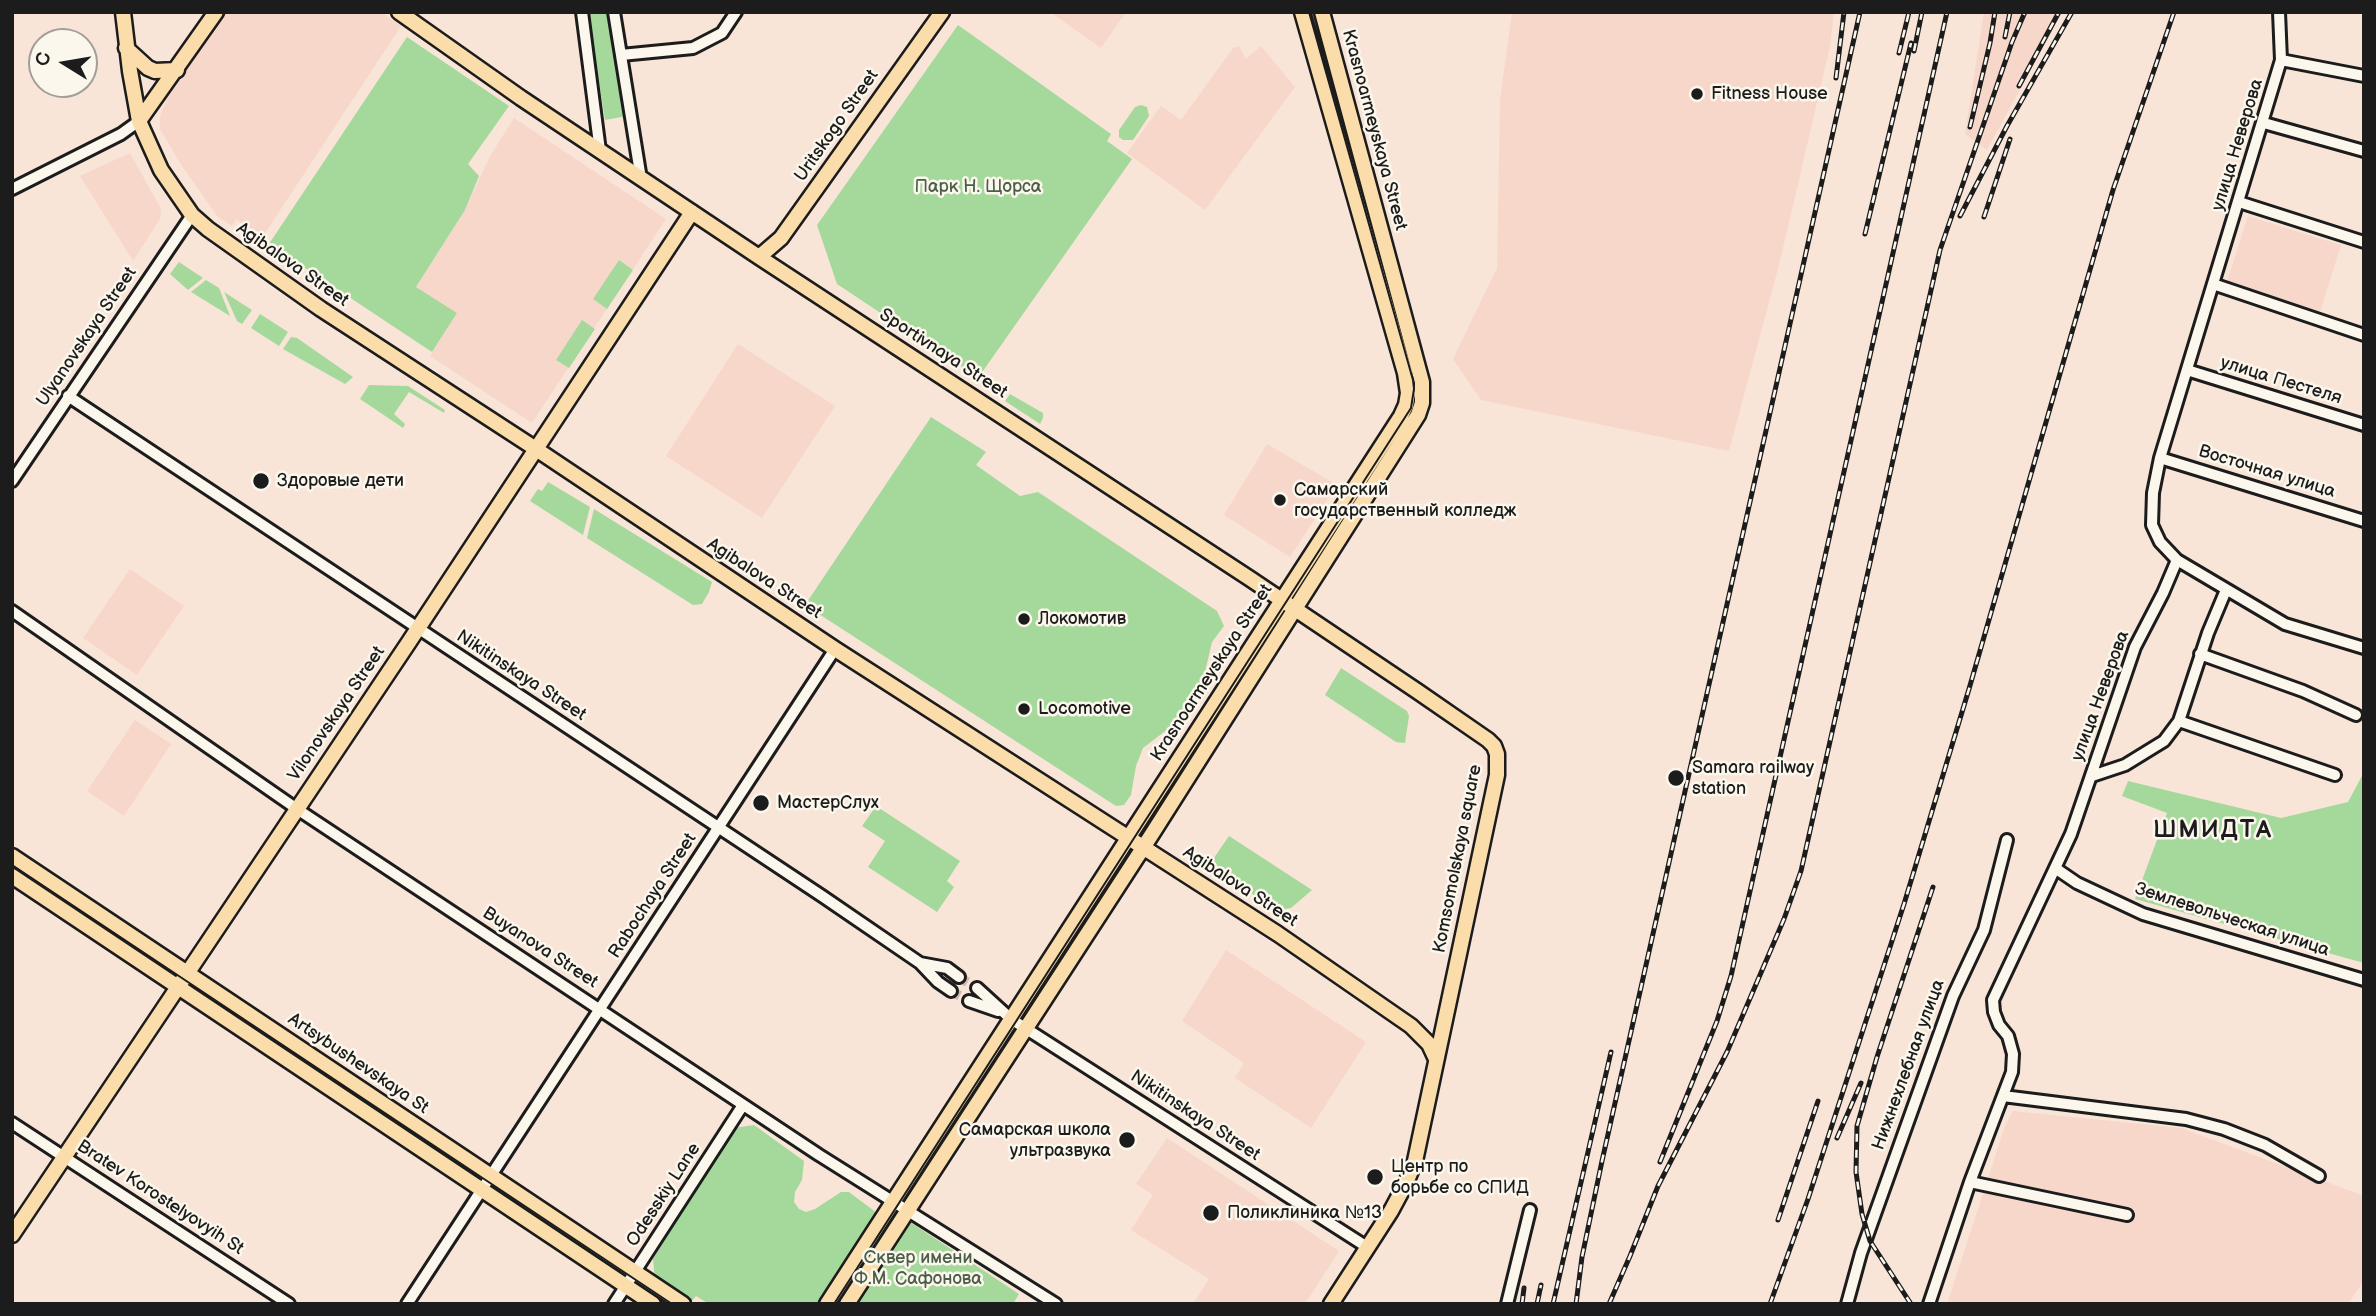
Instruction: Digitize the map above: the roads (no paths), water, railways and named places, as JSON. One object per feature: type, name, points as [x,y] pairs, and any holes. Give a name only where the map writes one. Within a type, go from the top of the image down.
[{"type":"main road","name":"Agibalova Street","points":[[123,12],[126,48],[139,121],[161,170],[192,215],[227,244],[835,649],[1264,925],[1411,1026],[1429,1044],[1436,1059]]},
{"type":"main road","points":[[139,121],[216,12]]},
{"type":"main road","name":"Sportivnaya Street","points":[[399,12],[600,151],[1468,726]]},
{"type":"main road","name":"Uritskogo Street","points":[[759,257],[781,238],[942,12]]},
{"type":"main road","name":"Krasnoarmeyskaya Street","points":[[827,1304],[1007,1016],[1128,838],[1401,416],[1408,393],[1405,373],[1302,12]]},
{"type":"main road","name":"Krasnoarmeyskaya Street","points":[[847,1304],[1412,427],[1422,403],[1423,393],[1416,361],[1322,12]]},
{"type":"main road","points":[[126,48],[148,68],[155,71],[177,70]]},
{"type":"main road","name":"Vilonovskaya Street","points":[[12,1235],[692,212]]},
{"type":"main road","name":"Komsomolskaya square","points":[[1331,1304],[1391,1211],[1411,1172],[1497,770],[1494,746],[1468,726]]},
{"type":"main road","name":"Artsybushevskaya St","points":[[12,856],[683,1304]]},
{"type":"main road","name":"Artsybushevskaya St","points":[[12,876],[653,1304]]},
{"type":"main road","points":[[1411,1026],[1429,1028],[1443,1019],[1447,1011]]},
{"type":"street","points":[[582,12],[600,151]]},
{"type":"street","points":[[614,12],[641,178]]},
{"type":"street","points":[[621,55],[693,48],[722,33],[736,12]]},
{"type":"street","name":"улица Неверова","points":[[1929,1304],[1970,1182],[2012,1072],[2013,1054],[2008,1036],[1999,1025],[1993,1000],[2071,834],[2134,647],[2178,560],[2160,542],[2152,525],[2153,493],[2160,458],[2281,60],[2279,12]]},
{"type":"street","points":[[2281,60],[2364,76]]},
{"type":"street","points":[[12,189],[121,134],[139,121]]},
{"type":"street","points":[[2264,123],[2364,151]]},
{"type":"street","points":[[2239,202],[2364,242]]},
{"type":"street","name":"Ulyanovskaya Street","points":[[12,481],[192,215]]},
{"type":"street","points":[[2213,284],[2364,335]]},
{"type":"street","name":"улица Пестеля","points":[[2188,370],[2364,425]]},
{"type":"street","name":"Nikitinskaya Street","points":[[68,396],[920,962],[947,968],[960,976]]},
{"type":"street","name":"Восточная улица","points":[[2160,458],[2364,521]]},
{"type":"street","points":[[2178,560],[2285,624],[2364,648]]},
{"type":"street","points":[[2092,776],[2125,765],[2164,741],[2179,721],[2200,654],[2226,590]]},
{"type":"street","name":"Buyanova Street","points":[[12,611],[297,809],[743,1105],[1056,1304]]},
{"type":"street","name":"Rabochaya Street","points":[[407,1304],[835,649]]},
{"type":"street","points":[[2200,654],[2303,691],[2356,715]]},
{"type":"street","points":[[2179,721],[2335,775]]},
{"type":"street","name":"Нижнехлебная улица","points":[[1847,1304],[1868,1233],[1953,996],[1984,930],[2007,840]]},
{"type":"street","name":"Землевольческая улица","points":[[2054,868],[2077,883],[2143,914],[2364,980]]},
{"type":"street","points":[[920,962],[938,982],[951,991]]},
{"type":"street","points":[[978,988],[1007,1016]]},
{"type":"street","points":[[969,1001],[1007,1016]]},
{"type":"street","name":"Nikitinskaya Street","points":[[1007,1016],[1367,1247]]},
{"type":"street","points":[[2003,1096],[2199,1123],[2224,1129],[2265,1145],[2319,1176]]},
{"type":"street","name":"Odesskiy Lane","points":[[614,1304],[743,1105]]},
{"type":"street","name":"Bratev Korostelyovyih St","points":[[12,1123],[289,1304]]},
{"type":"street","points":[[1970,1182],[2127,1215]]},
{"type":"street","points":[[1507,1304],[1530,1210]]},
{"type":"tunnel","points":[[959,977],[977,988]]},
{"type":"tunnel","points":[[951,991],[969,1001]]},
{"type":"tram line","points":[[834,1304],[1411,408],[1413,380],[1309,12]]},
{"type":"tram line","points":[[12,865],[672,1304]]},
{"type":"railway","points":[[1836,78],[1844,12]]},
{"type":"railway","points":[[1576,1304],[1582,1257],[1602,1161],[1860,12]]},
{"type":"railway","points":[[1899,53],[1909,12]]},
{"type":"railway","points":[[1914,51],[1922,12]]},
{"type":"railway","points":[[1660,1162],[1717,1021],[1731,976],[1947,12]]},
{"type":"railway","points":[[1970,127],[1995,12]]},
{"type":"railway","points":[[2005,37],[2010,12]]},
{"type":"railway","points":[[1609,1304],[1658,1186],[1727,1052],[1784,919],[1801,871],[1940,250],[2012,42],[2025,12]]},
{"type":"railway","points":[[2019,86],[2059,12]]},
{"type":"railway","points":[[1960,216],[2007,126],[2072,12]]},
{"type":"railway","points":[[1770,1304],[1808,1199],[1904,904],[2113,190],[2174,12]]},
{"type":"railway","points":[[1865,234],[1911,43]]},
{"type":"railway","points":[[1984,217],[2010,139]]},
{"type":"railway","points":[[1911,1304],[1870,1241],[1862,1214],[1856,1172],[1857,1126],[1933,887]]},
{"type":"railway","points":[[1553,1304],[1611,1052]]},
{"type":"railway","points":[[1837,1138],[1861,1083]]},
{"type":"railway","points":[[1778,1220],[1818,1101]]},
{"type":"railway","points":[[1537,1304],[1541,1285]]},
{"type":"railway","points":[[1522,1304],[1524,1288]]},
{"type":"place","name":"Fitness House","points":[[1697,94]]},
{"type":"place","name":"Здоровые дети","points":[[261,481]]},
{"type":"place","name":"Самарский государственный колледж","points":[[1280,500]]},
{"type":"place","name":"Локомотив","points":[[1024,619]]},
{"type":"place","name":"Locomotive","points":[[1024,709]]},
{"type":"place","name":"Samara railway station","points":[[1676,778]]},
{"type":"place","name":"МастерСлух","points":[[761,803]]},
{"type":"place","name":"Самарская школа ультразвука","points":[[1127,1140]]},
{"type":"place","name":"Центр по борьбе со СПИД","points":[[1375,1177]]},
{"type":"place","name":"Поликлиника №13","points":[[1211,1213]]},
{"type":"district","name":"ШМИДТА","points":[[2213,831]]},
{"type":"park label","name":"Парк Н. Щорса","points":[[978,187]]},
{"type":"park label","name":"Cквер имени Ф.М. Сафонова","points":[[918,1268]]}]
